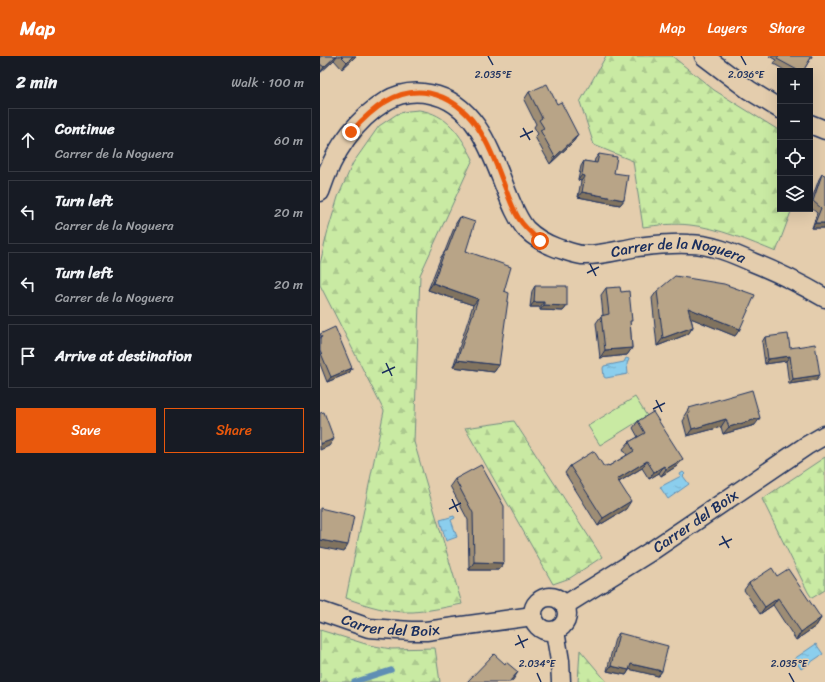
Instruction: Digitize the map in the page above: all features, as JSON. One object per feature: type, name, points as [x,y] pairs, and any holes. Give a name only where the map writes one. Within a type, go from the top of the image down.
[{"type":"street","points":[[704,56],[749,90],[777,106]]},
{"type":"street","name":"Carrer de la Noguera","points":[[320,192],[328,169],[338,149],[351,132],[376,108],[389,99],[405,93],[423,92],[437,95],[467,113],[477,126],[493,156],[518,217],[527,229],[540,241],[581,255],[674,244],[710,246],[736,255],[785,276],[825,298]]},
{"type":"street","points":[[813,125],[825,130]]},
{"type":"street","name":"Carrer del Boix","points":[[565,605],[653,550],[806,446],[825,435]]},
{"type":"street","points":[[546,598],[556,598],[565,605],[567,610],[566,620],[560,629],[549,631],[538,627],[533,616],[536,605],[540,600],[546,598]]},
{"type":"street","name":"Carrer del Boix","points":[[320,611],[342,620],[369,628],[411,631],[426,631],[533,616]]},
{"type":"street","points":[[555,631],[560,661],[561,682]]},
{"type":"green space","points":[[606,56],[672,56],[714,90],[777,129],[777,212],[791,212],[776,252],[712,229],[684,224],[643,227],[633,161],[594,145],[580,102]]},
{"type":"green space","points":[[419,110],[429,112],[437,116],[452,127],[463,141],[473,159],[420,275],[414,442],[462,604],[426,611],[404,612],[379,608],[346,598],[384,411],[320,285],[320,264],[338,197],[353,163],[379,126],[397,114]]},
{"type":"green space","points":[[635,397],[647,416],[600,445],[588,426]]},
{"type":"green space","points":[[514,421],[602,557],[570,578],[553,584],[465,428]]},
{"type":"green space","points":[[825,457],[825,590],[812,598],[762,499]]},
{"type":"green space","points":[[320,630],[369,645],[391,649],[435,648],[440,682],[320,682]]},
{"type":"green space","points":[[580,650],[607,682],[578,682]]},
{"type":"water","points":[[626,358],[629,359],[627,364],[628,374],[606,378],[604,377],[604,366],[624,362]]},
{"type":"water","points":[[683,472],[685,474],[683,476],[689,484],[668,499],[660,487],[681,476],[680,474]]},
{"type":"water","points":[[454,516],[455,518],[451,520],[457,537],[446,541],[440,520]]},
{"type":"water","points":[[816,644],[823,654],[801,669],[794,659]]},
{"type":"building","points":[[320,56],[336,56],[324,67],[320,64]]},
{"type":"building","points":[[341,56],[353,56],[347,62]]},
{"type":"building","points":[[779,56],[812,56],[805,68],[794,68],[777,59]]},
{"type":"building","points":[[547,84],[557,104],[561,102],[578,135],[555,157],[540,130],[544,128],[539,120],[542,118],[529,92]]},
{"type":"building","points":[[599,154],[617,157],[614,173],[628,175],[624,200],[582,192],[585,176],[582,175],[584,161],[597,163]]},
{"type":"building","points":[[822,174],[825,175],[825,223],[815,223],[821,208],[813,201]]},
{"type":"building","points":[[460,217],[475,222],[466,251],[511,267],[504,291],[509,293],[499,365],[457,360],[478,299],[433,283]]},
{"type":"building","points":[[675,276],[724,284],[755,295],[740,329],[688,308],[693,327],[663,338],[657,291]]},
{"type":"building","points":[[535,286],[567,286],[567,306],[544,305],[544,302],[534,302]]},
{"type":"building","points":[[620,287],[621,292],[629,291],[632,321],[630,321],[632,348],[605,350],[601,316],[609,314],[606,288]]},
{"type":"building","points":[[335,327],[352,368],[331,377],[320,351],[320,338],[322,337],[320,334]]},
{"type":"building","points":[[788,334],[790,348],[815,344],[820,375],[793,379],[790,356],[768,359],[765,337]]},
{"type":"building","points":[[752,390],[760,418],[729,427],[726,419],[692,429],[688,414],[690,413],[689,408]]},
{"type":"building","points":[[324,412],[334,439],[320,444],[320,413]]},
{"type":"building","points":[[653,412],[683,459],[666,469],[664,466],[654,472],[647,461],[617,479],[631,501],[603,518],[570,466],[594,451],[604,467],[609,466],[634,451],[629,442],[645,433],[638,421]]},
{"type":"building","points":[[481,465],[504,506],[504,563],[474,562],[473,513],[455,479]]},
{"type":"building","points":[[320,508],[354,516],[348,545],[320,540]]},
{"type":"building","points":[[772,568],[777,576],[788,569],[821,618],[801,632],[778,598],[765,607],[749,583]]},
{"type":"building","points":[[619,633],[668,646],[662,671],[631,664],[629,670],[611,666]]},
{"type":"building","points":[[494,654],[505,664],[506,662],[518,672],[509,682],[467,682]]},
{"type":"waterway","points":[[354,682],[391,670]]},
{"type":"route","points":[[351,132],[376,108],[389,99],[405,93],[423,92],[437,95],[454,104],[467,113],[477,126],[493,156],[518,217],[527,229],[540,241]]}]
